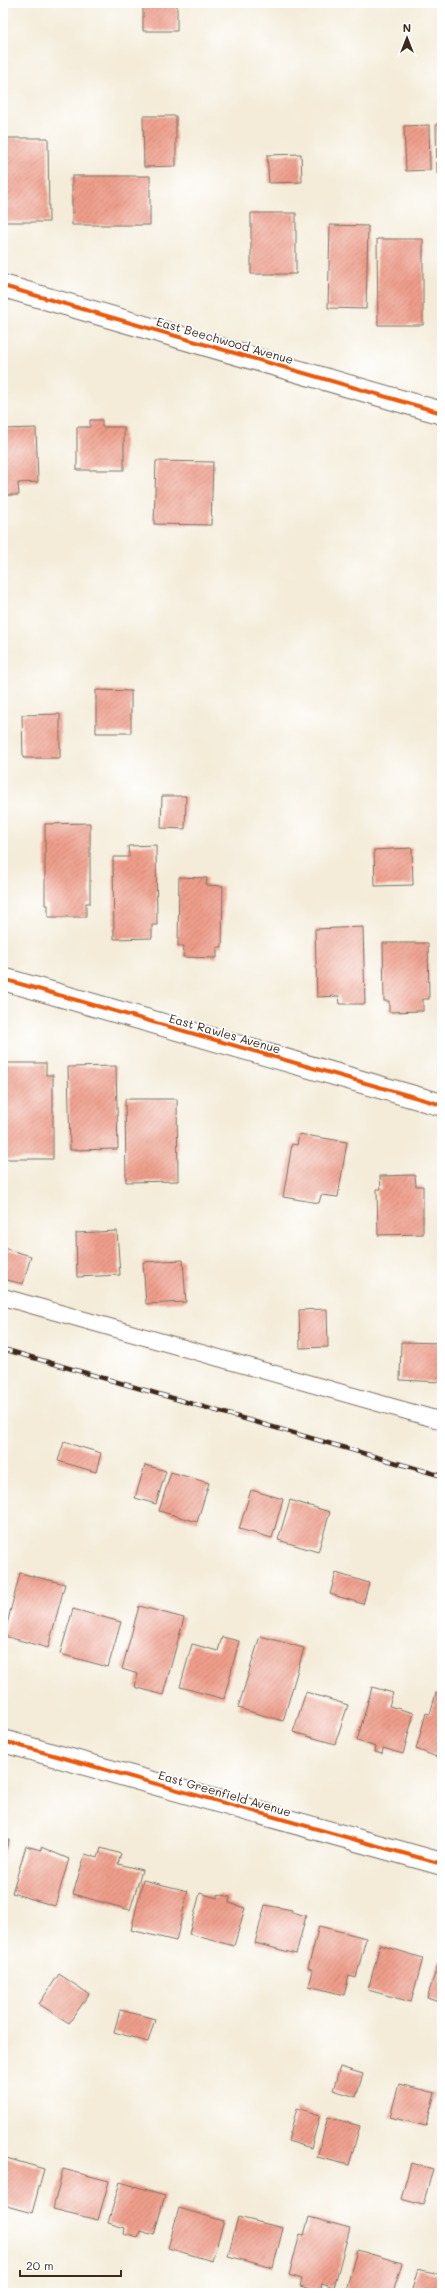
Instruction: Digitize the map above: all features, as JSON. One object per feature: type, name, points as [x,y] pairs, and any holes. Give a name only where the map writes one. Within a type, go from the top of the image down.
[{"type":"street","name":"East Beechwood Avenue","points":[[3,286],[442,413]]},
{"type":"street","name":"East Rawles Avenue","points":[[3,980],[442,1105]]},
{"type":"street","name":"East Greenfield Avenue","points":[[3,1741],[442,1864]]},
{"type":"lane","points":[[3,1297],[442,1422]]},
{"type":"building","points":[[143,3],[177,3],[177,31],[143,31]]},
{"type":"building","points":[[143,116],[176,116],[176,166],[144,167]]},
{"type":"building","points":[[436,124],[442,124],[442,174],[437,174]]},
{"type":"building","points":[[429,125],[430,170],[406,171],[404,126]]},
{"type":"building","points":[[3,138],[48,138],[49,222],[3,222]]},
{"type":"building","points":[[301,154],[302,182],[269,183],[267,155]]},
{"type":"building","points":[[72,176],[150,176],[150,225],[72,225]]},
{"type":"building","points":[[251,213],[296,213],[296,274],[251,274]]},
{"type":"building","points":[[330,225],[368,226],[366,309],[328,308]]},
{"type":"building","points":[[377,239],[423,239],[423,325],[378,325]]},
{"type":"building","points":[[90,420],[102,420],[102,427],[124,427],[124,470],[77,470],[77,427],[90,427]]},
{"type":"building","points":[[36,428],[38,482],[18,483],[19,495],[3,495],[3,429]]},
{"type":"building","points":[[156,461],[213,462],[211,525],[154,524]]},
{"type":"building","points":[[439,535],[442,535],[442,636],[440,636]]},
{"type":"building","points":[[96,690],[131,691],[131,733],[96,733]]},
{"type":"building","points":[[60,714],[60,758],[23,758],[22,715]]},
{"type":"building","points":[[162,796],[186,796],[185,829],[161,828]]},
{"type":"building","points":[[90,823],[90,903],[86,903],[86,917],[48,917],[48,905],[45,905],[45,824]]},
{"type":"building","points":[[156,845],[157,925],[152,925],[152,938],[114,939],[113,857],[129,857],[128,846]]},
{"type":"building","points":[[412,848],[413,885],[375,886],[374,850]]},
{"type":"building","points":[[179,877],[207,878],[206,885],[223,886],[222,947],[217,947],[217,958],[183,957],[184,946],[178,946]]},
{"type":"building","points":[[363,927],[365,1004],[340,1004],[339,996],[317,997],[315,929]]},
{"type":"building","points":[[383,943],[428,943],[429,999],[423,999],[423,1011],[389,1012],[389,1001],[384,1001]]},
{"type":"building","points":[[7,1063],[46,1063],[46,1075],[53,1075],[53,1159],[3,1159],[3,1073],[7,1074]]},
{"type":"building","points":[[116,1066],[118,1149],[70,1150],[68,1067]]},
{"type":"building","points":[[125,1099],[177,1099],[178,1181],[126,1182]]},
{"type":"building","points":[[299,1134],[347,1142],[338,1197],[321,1195],[319,1203],[283,1197],[292,1144],[297,1145]]},
{"type":"building","points":[[415,1175],[416,1186],[423,1186],[423,1234],[378,1235],[377,1189],[381,1189],[380,1176]]},
{"type":"building","points":[[117,1231],[120,1275],[77,1277],[76,1233]]},
{"type":"building","points":[[3,1248],[31,1256],[23,1284],[3,1279]]},
{"type":"building","points":[[183,1260],[186,1302],[146,1304],[143,1262]]},
{"type":"building","points":[[327,1309],[328,1347],[300,1348],[299,1310]]},
{"type":"building","points":[[401,1342],[442,1343],[441,1382],[400,1380]]},
{"type":"building","points":[[64,1442],[101,1453],[96,1472],[58,1461]]},
{"type":"building","points":[[145,1465],[166,1471],[156,1504],[135,1498]]},
{"type":"building","points":[[171,1472],[209,1483],[197,1522],[159,1511]]},
{"type":"building","points":[[251,1490],[283,1499],[272,1538],[239,1529]]},
{"type":"building","points":[[290,1500],[330,1512],[318,1552],[278,1540]]},
{"type":"building","points":[[20,1573],[65,1584],[48,1648],[4,1636]]},
{"type":"building","points":[[336,1573],[369,1583],[363,1604],[330,1594]]},
{"type":"building","points":[[139,1606],[184,1618],[163,1695],[135,1687],[138,1674],[122,1669]]},
{"type":"building","points":[[73,1609],[121,1622],[108,1667],[60,1654]]},
{"type":"building","points":[[260,1636],[304,1648],[283,1721],[238,1708]]},
{"type":"building","points":[[222,1637],[239,1641],[224,1699],[180,1687],[192,1644],[218,1651]]},
{"type":"building","points":[[372,1687],[393,1693],[389,1706],[414,1713],[403,1754],[383,1748],[382,1754],[375,1752],[376,1747],[357,1741]]},
{"type":"building","points":[[306,1692],[348,1705],[335,1744],[293,1732]]},
{"type":"building","points":[[436,1693],[442,1695],[442,1759],[416,1749],[426,1713],[430,1714]]},
{"type":"building","points":[[3,1839],[9,1840],[3,1858]]},
{"type":"building","points":[[26,1846],[41,1850],[41,1847],[69,1859],[55,1906],[12,1893]]},
{"type":"building","points":[[101,1848],[121,1854],[118,1864],[142,1870],[130,1910],[73,1894],[85,1854],[98,1858]]},
{"type":"building","points":[[143,1880],[188,1891],[176,1941],[131,1930]]},
{"type":"building","points":[[200,1893],[217,1898],[219,1894],[230,1897],[229,1903],[245,1908],[234,1946],[189,1934]]},
{"type":"building","points":[[265,1905],[292,1910],[291,1912],[306,1916],[296,1954],[255,1943]]},
{"type":"building","points":[[319,1926],[366,1938],[356,1978],[349,1976],[344,1995],[309,1986],[313,1970],[308,1968]]},
{"type":"building","points":[[380,1945],[423,1958],[411,2002],[368,1990]]},
{"type":"building","points":[[439,1961],[442,1962],[442,2003],[427,1998]]},
{"type":"building","points":[[59,1974],[89,1994],[69,2023],[39,2004]]},
{"type":"building","points":[[120,2010],[155,2019],[148,2042],[114,2032]]},
{"type":"building","points":[[340,2067],[363,2074],[356,2097],[333,2090]]},
{"type":"building","points":[[399,2084],[435,2093],[426,2126],[390,2117]]},
{"type":"building","points":[[297,2108],[320,2115],[311,2148],[288,2141]]},
{"type":"building","points":[[328,2117],[360,2126],[349,2165],[317,2157]]},
{"type":"building","points":[[3,2157],[44,2169],[32,2213],[3,2205]]},
{"type":"building","points":[[411,2163],[433,2169],[423,2205],[401,2199]]},
{"type":"building","points":[[63,2169],[109,2181],[98,2220],[53,2209]]},
{"type":"building","points":[[442,2178],[442,2187],[439,2186]]},
{"type":"building","points":[[120,2182],[165,2195],[154,2235],[140,2231],[138,2238],[124,2234],[125,2228],[108,2223]]},
{"type":"building","points":[[179,2208],[224,2221],[212,2261],[168,2248]]},
{"type":"building","points":[[238,2217],[283,2228],[273,2268],[228,2256]]},
{"type":"building","points":[[309,2217],[350,2228],[334,2287],[322,2283],[320,2292],[300,2286],[302,2279],[289,2275],[300,2234],[304,2235]]},
{"type":"building","points":[[357,2250],[402,2263],[393,2293],[354,2293],[346,2290]]},
{"type":"building","points":[[418,2269],[442,2275],[442,2293],[411,2293]]},
{"type":"railway","points":[[3,1349],[442,1476]]},
{"type":"cycle path","points":[[3,286],[442,413]]},
{"type":"cycle path","points":[[3,979],[442,1105]]},
{"type":"cycle path","points":[[3,1741],[442,1864]]}]
